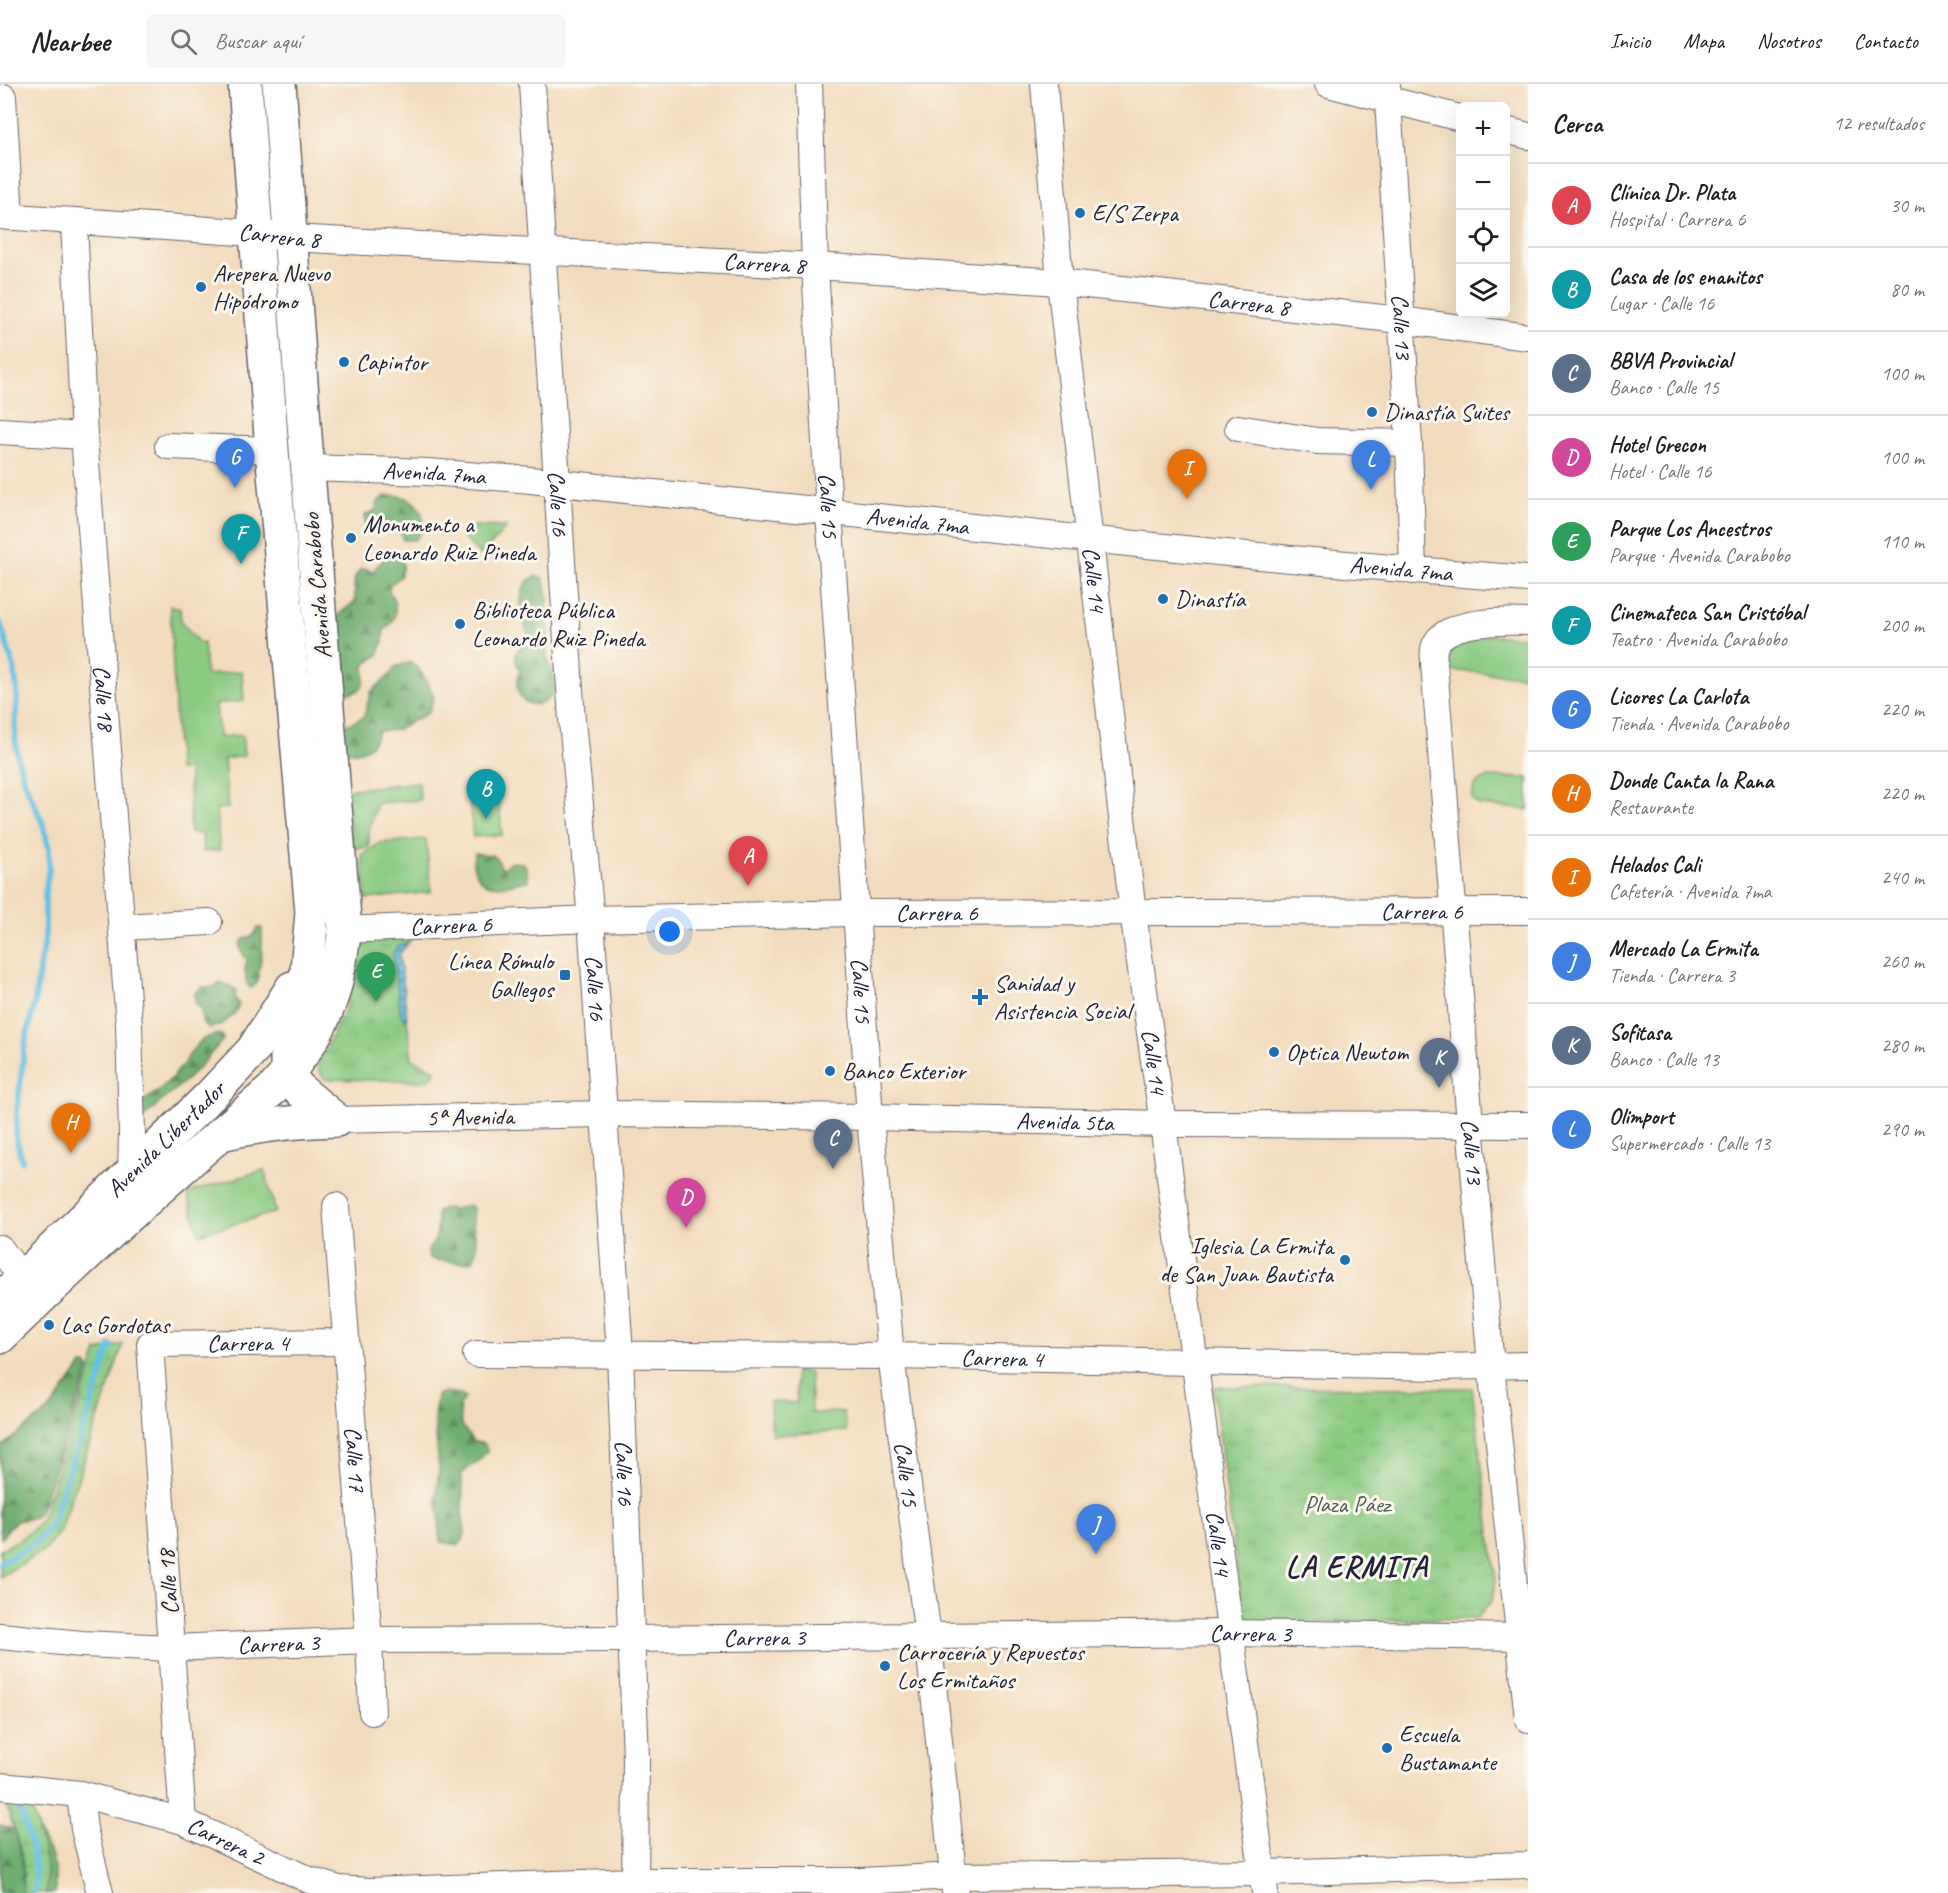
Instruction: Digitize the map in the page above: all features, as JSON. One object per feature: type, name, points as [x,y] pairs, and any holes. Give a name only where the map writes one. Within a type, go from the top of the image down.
[{"type":"main road","name":"Avenida Carabobo","points":[[245,84],[272,450],[312,912],[304,1005],[292,1031],[287,1050],[287,1074]]},
{"type":"main road","name":"Avenida Carabobo","points":[[279,84],[345,930],[336,981],[325,1016],[311,1044],[287,1074]]},
{"type":"main road","points":[[276,494],[308,468]]},
{"type":"main road","name":"Avenida Libertador","points":[[11,1289],[210,1096],[253,1050],[280,1010],[308,960]]},
{"type":"main road","points":[[287,1074],[301,1091],[336,1120]]},
{"type":"main road","name":"Avenida Libertador","points":[[0,1337],[71,1268],[287,1074]]},
{"type":"main road","points":[[220,1134],[298,1121],[336,1120]]},
{"type":"street","name":"Calle 16","points":[[532,84],[572,721],[591,919],[620,1354],[636,1758],[635,1887]]},
{"type":"street","name":"Calle 15","points":[[809,84],[815,266],[829,512],[870,1117],[891,1356],[928,1636],[954,1885]]},
{"type":"street","name":"Calle 14","points":[[1044,84],[1060,282],[1133,913],[1264,1883]]},
{"type":"street","points":[[1328,84],[1387,92],[1456,116]]},
{"type":"street","name":"Calle 13","points":[[1387,92],[1409,443],[1413,571]]},
{"type":"street","points":[[3,96],[5,217]]},
{"type":"street","points":[[1510,131],[1528,136]]},
{"type":"street","name":"Carrera 8","points":[[5,217],[255,233],[291,238],[815,266],[1060,282],[1400,320],[1528,337]]},
{"type":"street","name":"Calle 18","points":[[74,222],[84,436],[122,927],[132,1102],[131,1173]]},
{"type":"street","points":[[1238,428],[1317,441],[1409,443]]},
{"type":"street","points":[[0,431],[84,436]]},
{"type":"street","points":[[168,446],[272,450]]},
{"type":"street","name":"Avenida 7ma","points":[[308,468],[428,472],[558,482],[1090,540],[1413,571],[1528,579]]},
{"type":"street","name":"Calle 13","points":[[1528,622],[1470,624],[1445,634],[1434,647],[1470,1124],[1491,1366],[1524,1637],[1528,1719]]},
{"type":"street","name":"Carrera 6","points":[[345,930],[591,919],[855,913],[1528,911]]},
{"type":"street","points":[[122,927],[209,922]]},
{"type":"street","name":"Avenida 5ta","points":[[603,1114],[1163,1124],[1528,1125]]},
{"type":"street","name":"5ª Avenida","points":[[336,1120],[603,1114]]},
{"type":"street","name":"Calle 17","points":[[336,1206],[369,1640],[372,1712]]},
{"type":"street","points":[[0,1248],[11,1289]]},
{"type":"street","name":"Carrera 4","points":[[150,1344],[346,1342]]},
{"type":"street","name":"Calle 18","points":[[150,1344],[183,1821]]},
{"type":"street","name":"Carrera 4","points":[[476,1354],[891,1356],[1429,1367],[1528,1365]]},
{"type":"street","name":"Carrera 3","points":[[0,1636],[82,1644],[172,1648],[369,1640],[1230,1633],[1524,1637]]},
{"type":"street","name":"Carrera 2","points":[[0,1786],[80,1794],[183,1821],[309,1881],[339,1889],[369,1891],[861,1881],[954,1885],[1264,1883],[1528,1865]]},
{"type":"street","points":[[80,1794],[84,1829],[100,1893]]},
{"type":"green space","points":[[386,496],[404,497],[419,508],[423,524],[415,540],[403,540],[399,529],[393,528],[385,520],[377,530],[372,531],[366,526],[365,515],[376,510],[379,501]]},
{"type":"green space","points":[[474,526],[507,527],[481,555],[463,538]]},
{"type":"green space","points":[[396,556],[401,559],[403,565],[400,577],[390,585],[389,591],[395,606],[394,617],[384,630],[383,642],[378,655],[364,666],[363,685],[358,691],[348,693],[340,684],[334,625],[340,613],[355,602],[355,581],[361,569],[372,572],[384,559]]},
{"type":"green space","points":[[537,576],[543,578],[547,592],[548,602],[544,614],[549,632],[547,655],[555,686],[549,698],[536,704],[523,700],[519,693],[517,683],[520,670],[516,654],[528,634],[521,610],[522,593],[529,580]]},
{"type":"green space","points":[[170,606],[180,609],[181,621],[199,643],[204,643],[206,675],[242,671],[244,701],[216,704],[219,737],[242,735],[244,756],[224,759],[228,808],[216,809],[220,850],[203,852],[202,833],[190,833],[189,770],[178,770]]},
{"type":"green space","points":[[1475,635],[1528,637],[1528,676],[1443,670],[1444,658],[1459,641]]},
{"type":"green space","points":[[411,662],[422,674],[434,697],[428,713],[396,730],[378,731],[374,742],[367,749],[345,752],[342,727],[364,717],[371,692],[391,674],[395,667]]},
{"type":"green space","points":[[1488,777],[1528,778],[1528,810],[1479,805],[1472,799],[1474,785]]},
{"type":"green space","points":[[419,782],[420,800],[377,803],[369,830],[369,847],[351,849],[346,790]]},
{"type":"green space","points":[[499,802],[502,835],[473,837],[470,804]]},
{"type":"green space","points":[[426,839],[431,892],[366,899],[362,855],[380,843]]},
{"type":"green space","points":[[475,853],[495,856],[501,869],[511,862],[523,863],[527,868],[528,881],[503,886],[486,885],[475,871],[473,858]]},
{"type":"green space","points":[[258,928],[262,928],[262,953],[257,983],[251,988],[248,986],[246,976],[247,960],[240,949],[240,944],[245,938],[253,936]]},
{"type":"green space","points":[[408,937],[411,940],[399,954],[412,1059],[435,1070],[434,1074],[430,1079],[423,1081],[325,1079],[319,1072],[318,1064],[344,1012],[356,974],[361,943],[364,940]]},
{"type":"green space","points":[[218,983],[233,988],[239,1004],[227,1020],[209,1028],[202,1022],[201,1009],[195,1002],[195,993],[202,987],[214,987]]},
{"type":"green space","points":[[219,1034],[223,1036],[223,1040],[194,1073],[139,1121],[142,1101],[178,1071],[200,1042]]},
{"type":"green space","points":[[264,1170],[276,1212],[199,1234],[187,1193]]},
{"type":"green space","points":[[469,1205],[474,1209],[473,1224],[477,1247],[473,1261],[452,1262],[430,1258],[428,1251],[437,1234],[437,1212]]},
{"type":"green space","points":[[123,1344],[61,1530],[45,1550],[0,1577],[0,1550],[30,1532],[43,1515],[97,1351]]},
{"type":"green space","points":[[82,1365],[87,1365],[89,1369],[40,1512],[32,1518],[15,1522],[0,1539],[0,1448],[51,1408]]},
{"type":"green space","points":[[795,1371],[810,1373],[811,1413],[844,1412],[846,1431],[772,1435],[770,1402],[797,1403]]},
{"type":"green space","name":"Plaza Páez","points":[[1213,1387],[1472,1388],[1496,1580],[1492,1601],[1477,1618],[1244,1624]]},
{"type":"green space","points":[[446,1392],[459,1394],[465,1398],[459,1406],[461,1424],[473,1441],[485,1444],[487,1451],[481,1459],[461,1475],[465,1532],[463,1540],[458,1545],[442,1542],[439,1536],[436,1498],[439,1470],[434,1416],[437,1396]]},
{"type":"green space","points":[[30,1803],[45,1858],[46,1893],[22,1893],[22,1859],[6,1804]]},
{"type":"green space","points":[[0,1825],[14,1829],[17,1837],[23,1868],[22,1893],[0,1893]]},
{"type":"green space","points":[[39,1831],[52,1857],[55,1893],[46,1893],[47,1871]]},
{"type":"water","points":[[407,944],[399,954],[407,1020],[401,1015],[393,953],[399,945]]},
{"type":"waterway","points":[[0,622],[14,668],[17,691],[15,736],[18,759],[24,781],[43,824],[49,848],[49,869],[45,892],[45,941],[25,1043],[17,1111],[16,1137],[22,1161]]},
{"type":"waterway","points":[[0,1563],[38,1541],[51,1525],[111,1345]]},
{"type":"waterway","points":[[15,1795],[33,1855],[34,1893]]},
{"type":"place","name":"E/S Zerpa","points":[[1080,213]]},
{"type":"place","name":"Arepera Nuevo Hipódromo","points":[[201,287]]},
{"type":"place","name":"Capintor","points":[[344,362]]},
{"type":"place","name":"Dinastía Suites","points":[[1372,412]]},
{"type":"place","name":"Licores La Carlota","points":[[235,488]]},
{"type":"place","name":"Olimport","points":[[1371,490]]},
{"type":"place","name":"Helados Cali","points":[[1187,499]]},
{"type":"place","name":"Monumento a Leonardo Ruiz Pineda","points":[[351,538]]},
{"type":"place","name":"Cinemateca San Cristóbal","points":[[241,564]]},
{"type":"place","name":"Dinastía","points":[[1163,599]]},
{"type":"place","name":"Biblioteca Pública Leonardo Ruiz Pineda","points":[[460,624]]},
{"type":"place","name":"Casa de los enanitos","points":[[486,819]]},
{"type":"place","name":"Clínica Dr. Plata","points":[[748,886]]},
{"type":"place","name":"Línea Rómulo Gallegos","points":[[565,975]]},
{"type":"place","name":"Sanidad y Asistencia Social","points":[[980,997]]},
{"type":"place","name":"Parque Los Ancestros","points":[[376,1002]]},
{"type":"place","name":"Optica Newtom","points":[[1274,1052]]},
{"type":"place","name":"Banco Exterior","points":[[830,1071]]},
{"type":"place","name":"Sofitasa","points":[[1439,1088]]},
{"type":"place","name":"Donde Canta la Rana","points":[[71,1153]]},
{"type":"place","name":"BBVA Provincial","points":[[833,1169]]},
{"type":"place","name":"Hotel Grecon","points":[[686,1228]]},
{"type":"place","name":"Iglesia La Ermita de San Juan Bautista","points":[[1345,1260]]},
{"type":"place","name":"Las Gordotas","points":[[49,1325]]},
{"type":"place","name":"Mercado La Ermita","points":[[1096,1554]]},
{"type":"place","name":"Carrocería y Repuestos Los Ermitaños","points":[[885,1666]]},
{"type":"place","name":"Escuela Bustamante","points":[[1387,1748]]},
{"type":"district","name":"LA ERMITA","points":[[1357,1567]]}]
